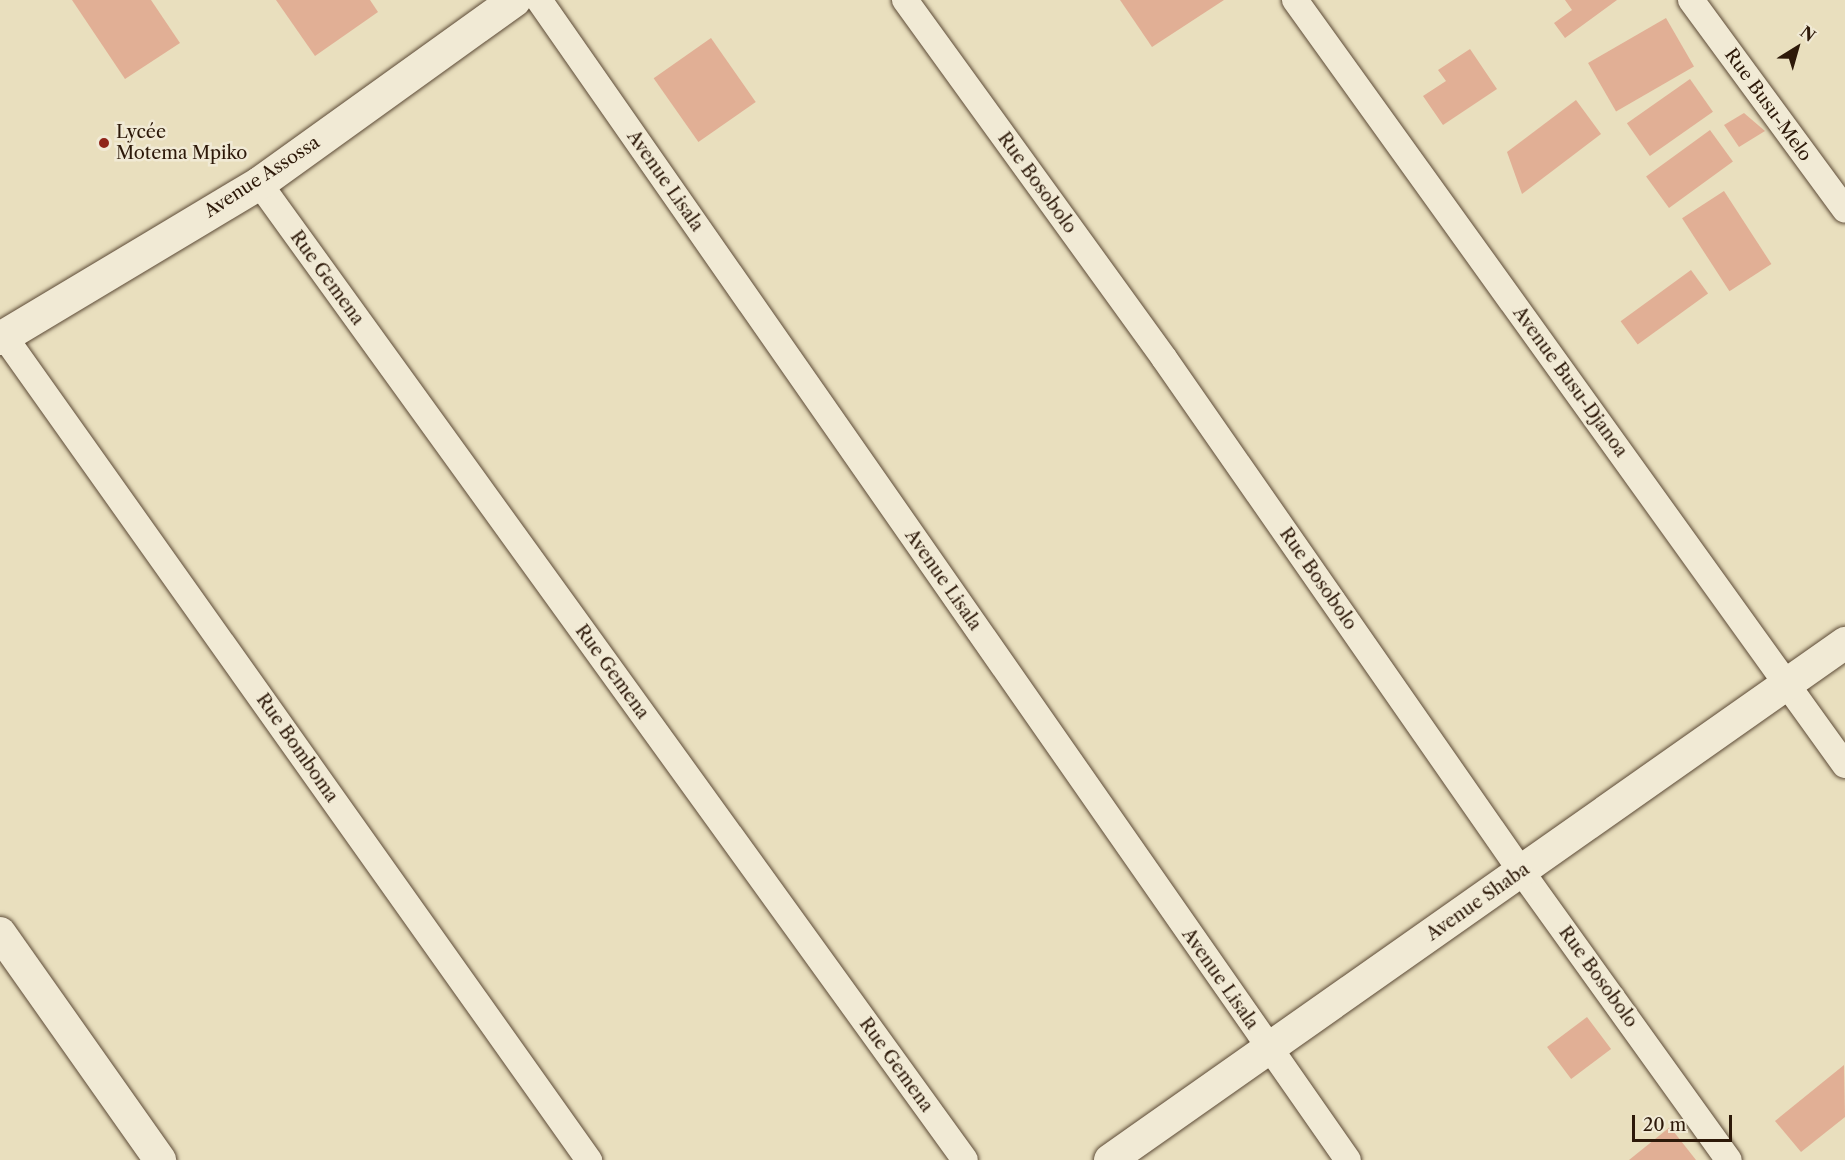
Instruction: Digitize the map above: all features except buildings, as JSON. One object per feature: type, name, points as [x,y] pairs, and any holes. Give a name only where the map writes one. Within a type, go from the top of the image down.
[{"type":"main road","name":"Avenue Assossa","points":[[2,337],[259,183],[514,0]]},
{"type":"street","name":"Avenue Lisala","points":[[539,0],[1348,1160]]},
{"type":"street","name":"Rue Bosobolo","points":[[905,0],[1164,358],[1521,871],[1730,1160]]},
{"type":"street","name":"Avenue Busu-Djanoa","points":[[1295,0],[1845,765]]},
{"type":"street","name":"Rue Busu-Melo","points":[[1691,0],[1845,210]]},
{"type":"street","name":"Rue Gemena","points":[[259,183],[965,1160]]},
{"type":"street","name":"Rue Bomboma","points":[[2,337],[590,1160]]},
{"type":"street","name":"Avenue Shaba","points":[[1110,1160],[1845,643]]},
{"type":"street","points":[[0,933],[160,1160]]},
{"type":"place","name":"Lycée Motema Mpiko","points":[[104,143]]}]
